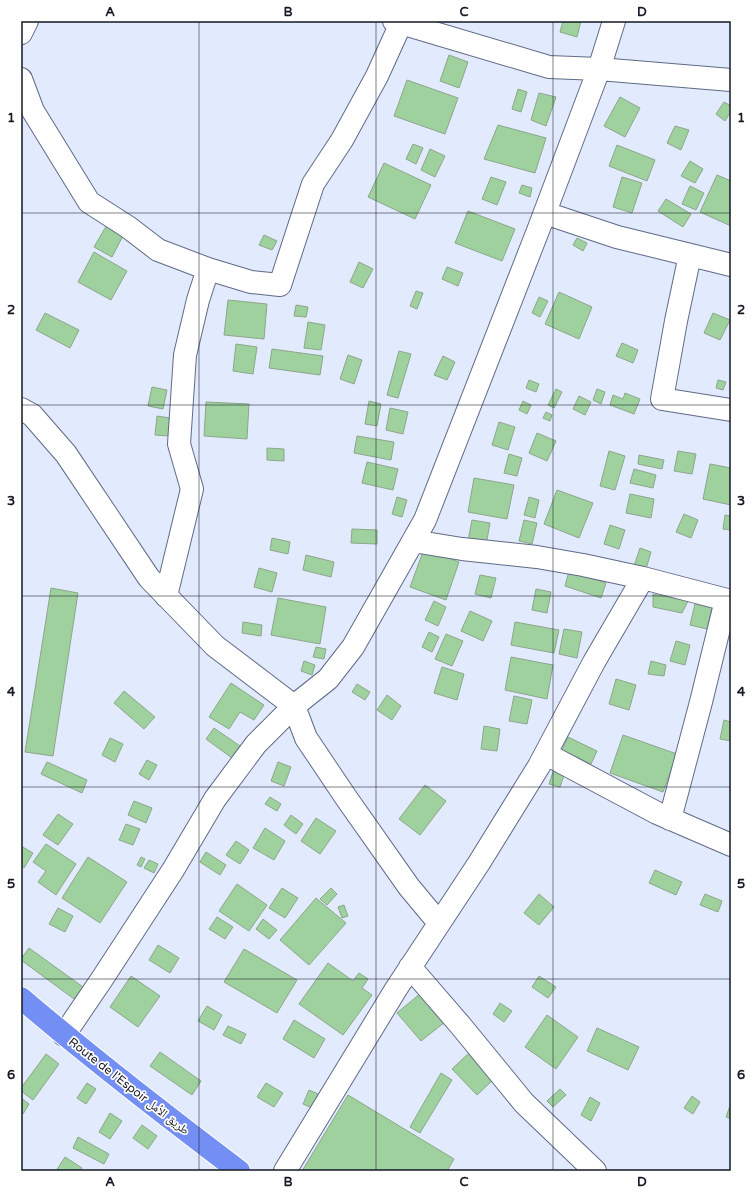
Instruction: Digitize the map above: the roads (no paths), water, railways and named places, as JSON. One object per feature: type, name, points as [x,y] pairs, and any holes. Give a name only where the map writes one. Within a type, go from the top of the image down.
[{"type":"highway","name":"Route de l’Espoir طريق الأمل","points":[[21,998],[64,1035],[148,1102],[239,1171]]},
{"type":"street","points":[[21,33],[27,21]]},
{"type":"street","points":[[64,1035],[173,870],[215,799],[256,744],[294,706],[328,679],[353,647],[413,541],[424,520],[545,213],[599,69],[614,21]]},
{"type":"street","points":[[21,79],[32,111],[89,202],[128,226],[158,250],[208,270],[251,282],[280,285],[313,184],[342,140],[376,76],[399,22],[549,67],[599,69],[731,80]]},
{"type":"street","points":[[545,213],[616,237],[731,265]]},
{"type":"street","points":[[690,255],[662,399],[731,410]]},
{"type":"street","points":[[166,596],[192,489],[179,444],[184,370],[198,300],[208,270]]},
{"type":"street","points":[[21,409],[32,415],[66,454],[149,578],[215,646],[294,706],[306,738],[343,793],[409,887],[440,923]]},
{"type":"street","points":[[413,541],[462,549],[537,557],[584,564],[728,600],[670,819]]},
{"type":"street","points":[[285,1171],[410,967],[483,856],[546,754],[594,662],[642,578]]},
{"type":"street","points":[[546,754],[657,813],[731,845]]},
{"type":"street","points":[[410,967],[524,1103],[595,1171]]}]
